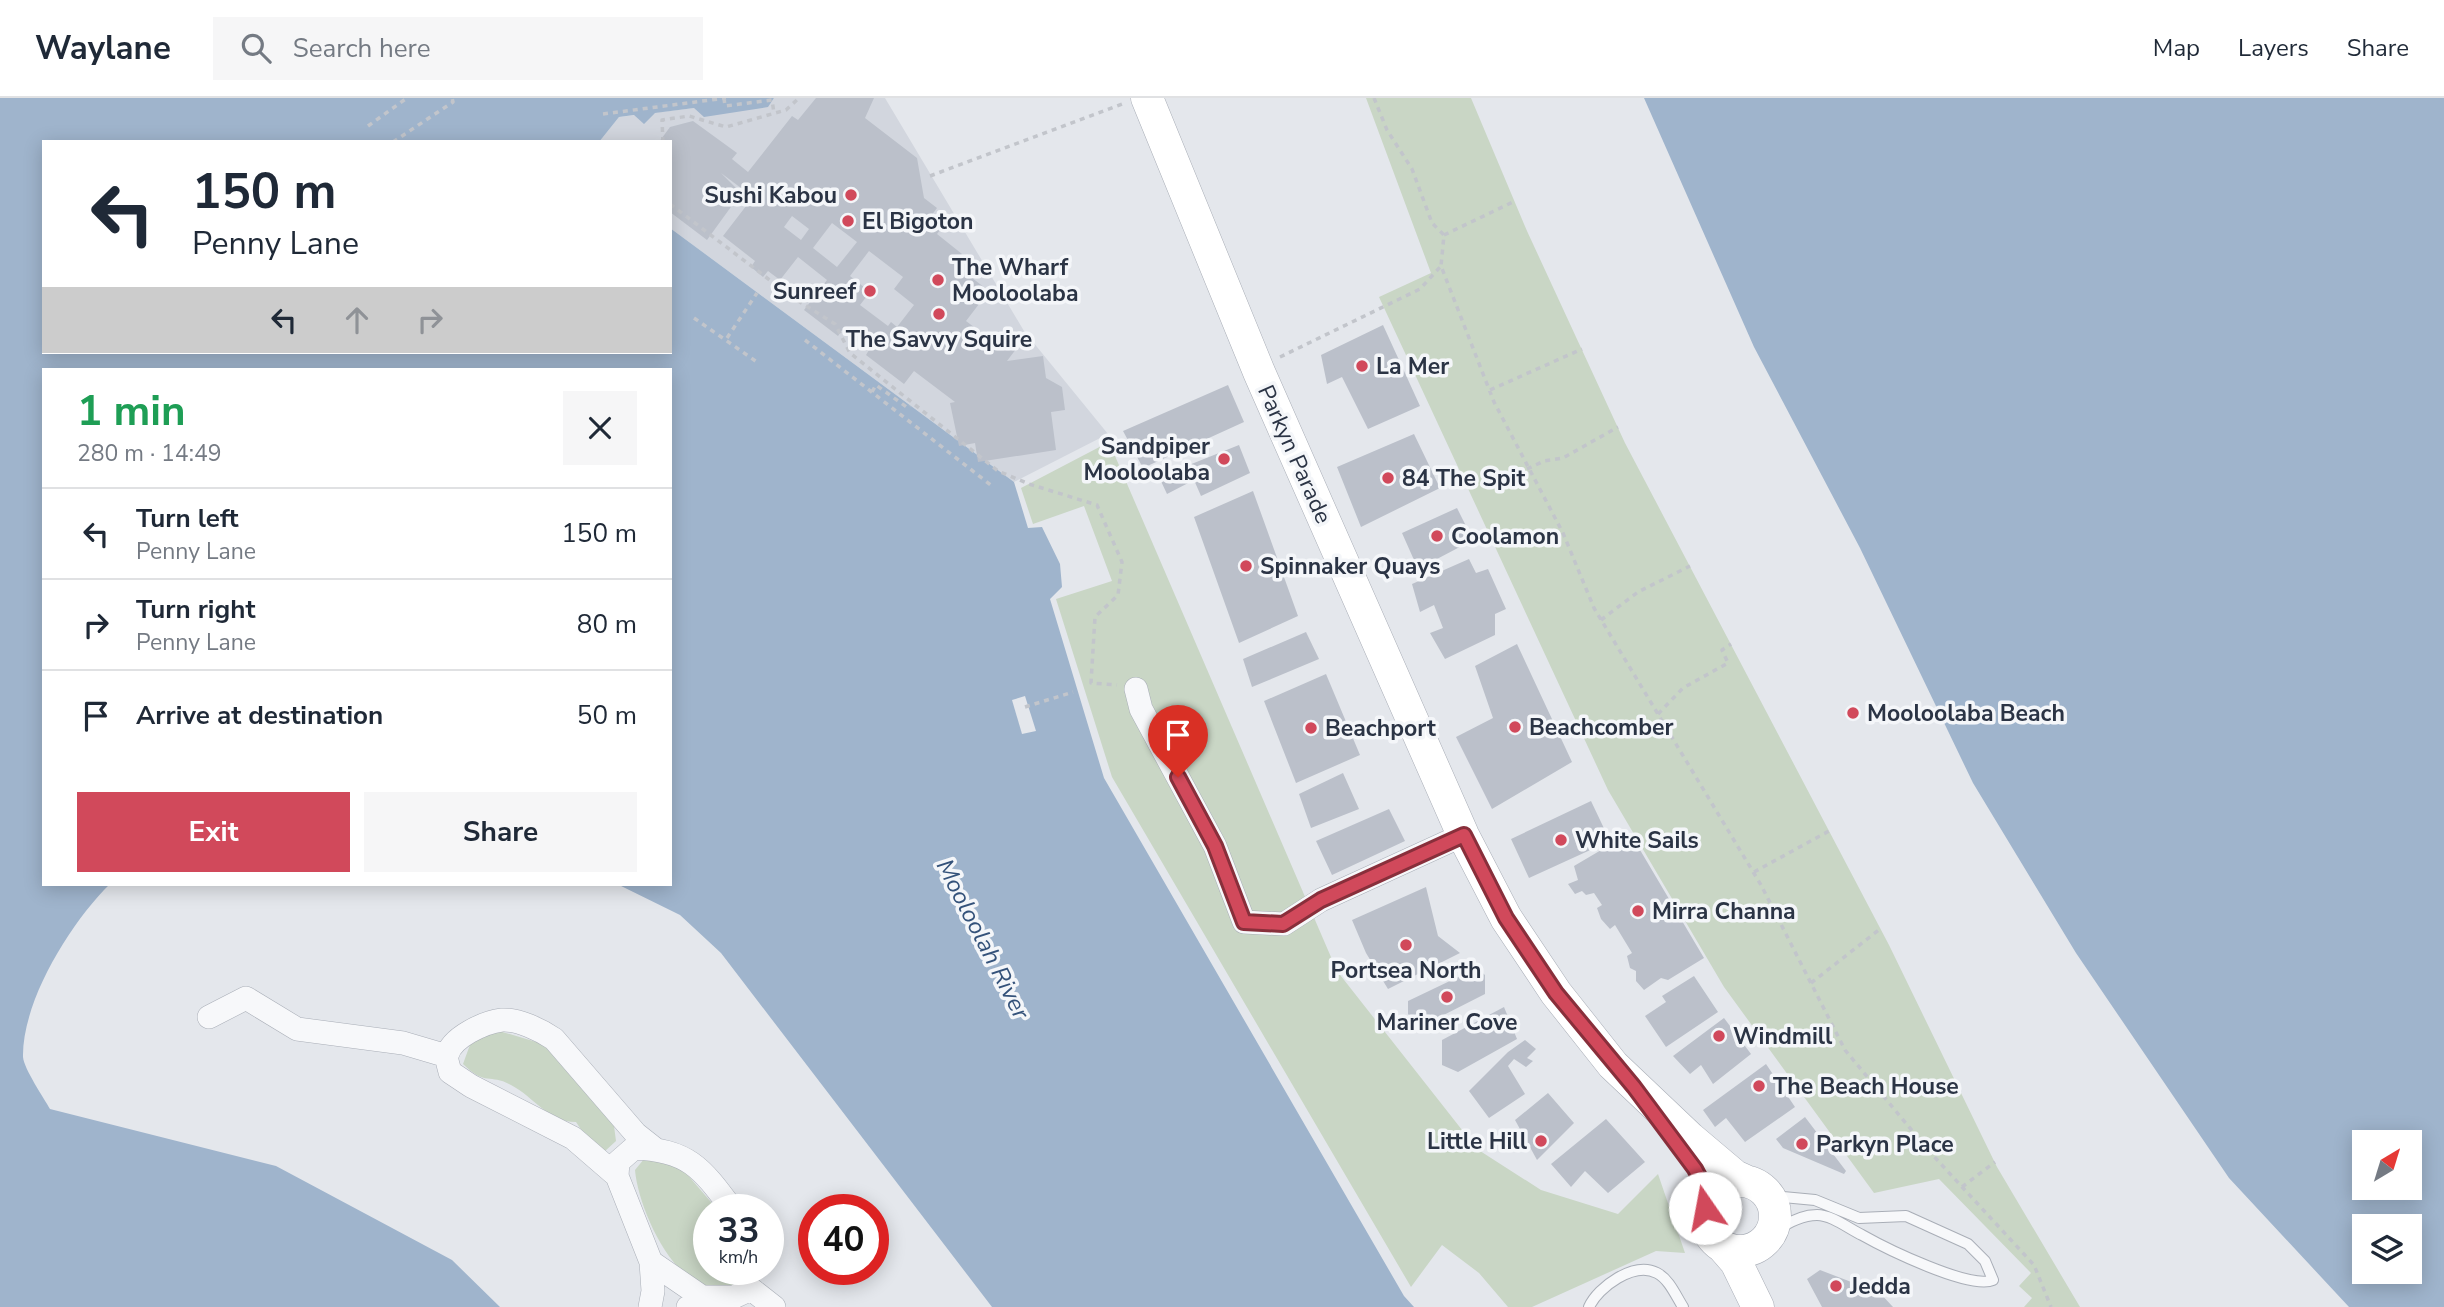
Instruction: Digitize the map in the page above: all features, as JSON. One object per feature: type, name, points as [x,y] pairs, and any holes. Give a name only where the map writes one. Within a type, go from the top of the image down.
[{"type":"street","name":"Parkyn Parade","points":[[1134,101],[1259,372],[1464,835],[1506,918],[1556,993],[1634,1087],[1698,1174],[1705,1188],[1705,1208]]},
{"type":"street","points":[[1136,689],[1142,709],[1215,846],[1244,922],[1283,924],[1321,900],[1464,835]]},
{"type":"street","points":[[209,1017],[246,998],[297,1029],[402,1043],[447,1056]]},
{"type":"street","points":[[617,1176],[573,1138],[471,1086],[450,1072],[447,1056],[452,1047],[472,1030],[503,1020],[541,1030],[554,1039],[636,1134],[655,1149]]},
{"type":"street","name":"Parkyn Parade","points":[[1634,1087],[1730,1172],[1753,1184]]},
{"type":"street","points":[[650,1307],[651,1262],[617,1176],[618,1162],[623,1154],[634,1148],[681,1154],[712,1182],[721,1194]]},
{"type":"street","points":[[1758,1307],[1736,1262],[1707,1229],[1705,1208],[1712,1193],[1720,1186],[1735,1181],[1753,1184],[1772,1200],[1775,1212],[1774,1224],[1759,1252],[1757,1272],[1766,1307]]},
{"type":"street","points":[[1722,1246],[1745,1251],[1766,1239]]},
{"type":"street","points":[[651,1262],[695,1302],[734,1297],[745,1285]]},
{"type":"street","points":[[756,1285],[774,1307]]},
{"type":"lane","points":[[1753,1184],[1783,1197],[1815,1200],[1859,1218],[1906,1216],[1968,1244],[1985,1261],[1993,1280],[1982,1283],[1964,1278],[1891,1250],[1822,1215],[1792,1221],[1766,1239]]},
{"type":"lane","points":[[1589,1307],[1594,1296],[1610,1283],[1637,1270],[1658,1273],[1670,1285],[1684,1307]]},
{"type":"path","points":[[368,126],[407,98]]},
{"type":"path","points":[[396,140],[453,102],[452,98]]},
{"type":"path","points":[[603,114],[725,98],[725,106],[772,100],[774,113]]},
{"type":"path","points":[[663,140],[662,120],[690,116],[726,127],[786,110],[799,98]]},
{"type":"path","points":[[1374,98],[1387,130],[1412,169],[1432,223],[1444,235]]},
{"type":"path","points":[[930,176],[1134,101]]},
{"type":"path","points":[[1444,235],[1514,201]]},
{"type":"path","points":[[672,206],[792,297],[835,324],[850,353],[999,471],[1028,484],[1097,505],[1108,524],[1122,562],[1118,595],[1095,617],[1091,683],[1100,681],[1136,689]]},
{"type":"path","points":[[1444,235],[1441,266],[1490,390],[1527,469],[1563,533],[1601,620],[1754,872],[1844,1050],[1962,1187],[2034,1265],[2051,1307]]},
{"type":"path","points":[[1259,372],[1280,356],[1420,289],[1441,266]]},
{"type":"path","points":[[726,338],[757,293]]},
{"type":"path","points":[[694,318],[757,362]]},
{"type":"path","points":[[805,340],[992,486]]},
{"type":"path","points":[[1490,390],[1582,349]]},
{"type":"path","points":[[872,392],[876,385],[908,408],[910,406]]},
{"type":"path","points":[[1527,469],[1544,461],[1563,458],[1618,427]]},
{"type":"path","points":[[1601,620],[1638,592],[1690,566]]},
{"type":"path","points":[[1658,714],[1683,688],[1728,663],[1722,650],[1731,644]]},
{"type":"path","points":[[1025,707],[1073,692]]},
{"type":"path","points":[[1754,872],[1829,831]]},
{"type":"path","points":[[1811,983],[1880,929]]},
{"type":"path","points":[[1962,1187],[1995,1162]]},
{"type":"shaded area","name":"The Wharf Mooloolaba","points":[[774,98],[885,98],[1024,331],[1108,434],[1014,482],[672,229],[672,140],[601,140],[619,117],[694,108],[767,107]]},
{"type":"green space","points":[[1366,98],[1471,98],[1527,231],[1625,443],[1889,945],[1997,1167],[2080,1307],[2024,1307],[2032,1298],[2019,1286],[2031,1273],[1939,1179],[1874,1193],[1724,987],[1608,790],[1379,297],[1431,273]]},
{"type":"green space","points":[[1109,442],[1337,971],[1477,1149],[1541,1190],[1618,1214],[1658,1174],[1685,1253],[1656,1251],[1532,1307],[1508,1307],[1479,1273],[1442,1245],[1411,1287],[1112,777],[1056,599],[1112,581],[1084,506],[1033,524],[1021,488]]},
{"type":"green space","points":[[496,1030],[543,1044],[614,1126],[616,1141],[604,1152],[590,1143],[576,1122],[557,1118],[511,1085],[483,1078],[463,1064],[471,1042]]},
{"type":"green space","points":[[663,1158],[686,1173],[704,1194],[693,1194],[693,1279],[676,1265],[665,1251],[648,1217],[635,1170],[644,1159]]},
{"type":"green space","points":[[703,1285],[733,1285],[727,1290]]},
{"type":"water","name":"Mooloolah River","points":[[0,98],[774,98],[768,107],[704,117],[694,108],[655,113],[644,124],[634,115],[619,117],[601,140],[42,140],[42,354],[672,354],[672,229],[1014,482],[1028,528],[1042,527],[1060,564],[1062,587],[1050,599],[1104,778],[1404,1296],[1414,1307],[992,1307],[721,953],[680,915],[621,886],[672,886],[672,368],[42,368],[42,886],[108,886],[65,941],[40,988],[25,1035],[23,1057],[27,1069],[50,1109],[276,1166],[452,1260],[500,1307],[0,1307]]},
{"type":"water","points":[[1644,98],[2444,98],[2444,1307],[2349,1307],[2229,1178],[2076,953],[1973,783],[1860,548],[1754,347]]},
{"type":"pier","points":[[1025,696],[1036,731],[1022,734],[1012,700]]},
{"type":"building","name":"The Wharf Mooloolaba","points":[[816,98],[874,98],[865,118],[917,158],[924,198],[937,208],[928,220],[940,230],[937,234],[962,254],[954,264],[989,291],[966,321],[995,343],[1007,328],[1023,340],[1007,361],[1043,356],[1046,378],[1062,387],[1065,410],[1051,412],[1056,450],[978,462],[975,443],[959,446],[950,403],[955,402],[914,371],[904,384],[866,355],[869,350],[842,330],[838,336],[804,310],[827,280],[798,257],[780,280],[768,271],[763,277],[751,267],[755,261],[723,236],[753,197],[721,173],[741,193],[707,240],[672,214],[672,140],[660,140],[670,127],[693,121],[737,153],[732,159],[748,172],[792,116],[798,120]],"holes":[[[792,216],[809,229],[801,240],[784,227]],[[832,223],[857,242],[837,267],[813,248]],[[869,251],[903,277],[894,289],[914,305],[897,327],[891,322],[888,326],[860,305],[870,292],[850,276]]]},
{"type":"building","name":"La Mer","points":[[1383,325],[1420,406],[1368,429],[1342,377],[1327,384],[1321,355]]},
{"type":"building","points":[[1228,385],[1244,422],[1143,468],[1123,431]]},
{"type":"building","name":"84 The Spit","points":[[1414,434],[1440,488],[1361,527],[1337,467]]},
{"type":"building","name":"Sandpiper Mooloolaba","points":[[1239,445],[1250,473],[1201,496],[1194,480],[1167,494],[1159,477]]},
{"type":"building","name":"Spinnaker Quays","points":[[1253,491],[1298,616],[1239,643],[1194,517]]},
{"type":"building","name":"Coolamon","points":[[1457,508],[1473,540],[1418,569],[1402,533]]},
{"type":"building","points":[[1469,559],[1476,573],[1488,569],[1506,609],[1495,614],[1495,635],[1445,659],[1430,633],[1443,628],[1434,605],[1420,612],[1412,584]]},
{"type":"building","points":[[1306,632],[1319,659],[1252,687],[1243,659]]},
{"type":"building","name":"Beachcomber","points":[[1517,644],[1572,762],[1492,809],[1456,737],[1493,718],[1475,666]]},
{"type":"building","name":"Beachport","points":[[1326,674],[1360,755],[1296,783],[1264,701]]},
{"type":"building","points":[[1343,773],[1359,809],[1311,828],[1299,794]]},
{"type":"building","name":"White Sails","points":[[1591,801],[1610,841],[1529,878],[1511,839]]},
{"type":"building","points":[[1389,809],[1405,841],[1332,875],[1316,841]]},
{"type":"building","name":"Mirra Channa","points":[[1630,833],[1704,958],[1668,980],[1661,978],[1644,990],[1636,981],[1636,971],[1630,968],[1627,956],[1632,953],[1615,925],[1610,929],[1601,919],[1597,908],[1602,905],[1594,893],[1586,895],[1582,891],[1575,894],[1568,884],[1578,880],[1574,866]]},
{"type":"building","name":"Portsea North","points":[[1426,887],[1438,936],[1460,953],[1388,989],[1366,953],[1352,920]]},
{"type":"building","name":"Mariner Cove","points":[[1477,968],[1485,975],[1485,994],[1422,1026],[1408,1014],[1408,1001]]},
{"type":"building","points":[[1694,976],[1718,1012],[1666,1047],[1645,1016],[1666,1002],[1662,996]]},
{"type":"building","points":[[1504,1007],[1517,1039],[1458,1072],[1442,1065],[1442,1040]]},
{"type":"building","name":"Windmill","points":[[1724,1018],[1751,1054],[1713,1084],[1701,1065],[1690,1074],[1673,1056]]},
{"type":"building","points":[[1525,1040],[1536,1049],[1527,1058],[1533,1061],[1526,1067],[1514,1059],[1508,1066],[1525,1094],[1489,1118],[1469,1091],[1508,1052]]},
{"type":"building","name":"The Beach House","points":[[1766,1064],[1795,1107],[1745,1142],[1726,1118],[1715,1127],[1703,1110]]},
{"type":"building","name":"Little Hill","points":[[1548,1093],[1574,1123],[1537,1160],[1515,1120]]},
{"type":"building","name":"Parkyn Place","points":[[1805,1117],[1846,1171],[1844,1174],[1783,1148],[1776,1139]]},
{"type":"building","points":[[1606,1119],[1645,1162],[1608,1193],[1585,1171],[1571,1187],[1551,1164]]},
{"type":"building","name":"Jedda","points":[[1820,1270],[1880,1293],[1893,1307],[1822,1307],[1807,1279]]},
{"type":"place","name":"Sushi Kabou","points":[[851,195]]},
{"type":"place","name":"El Bigoton","points":[[848,221]]},
{"type":"place","name":"The Wharf Mooloolaba","points":[[938,280]]},
{"type":"place","name":"Sunreef","points":[[870,291]]},
{"type":"place","name":"The Savvy Squire","points":[[939,314]]},
{"type":"place","name":"La Mer","points":[[1362,366]]},
{"type":"place","name":"Sandpiper Mooloolaba","points":[[1224,459]]},
{"type":"place","name":"84 The Spit","points":[[1388,478]]},
{"type":"place","name":"Coolamon","points":[[1437,536]]},
{"type":"place","name":"Spinnaker Quays","points":[[1246,566]]},
{"type":"place","name":"Mooloolaba Beach","points":[[1853,713]]},
{"type":"place","name":"Beachcomber","points":[[1515,727]]},
{"type":"place","name":"Beachport","points":[[1311,728]]},
{"type":"place","name":"White Sails","points":[[1561,840]]},
{"type":"place","name":"Mirra Channa","points":[[1638,911]]},
{"type":"place","name":"Portsea North","points":[[1406,945]]},
{"type":"place","name":"Mariner Cove","points":[[1447,997]]},
{"type":"place","name":"Windmill","points":[[1719,1036]]},
{"type":"place","name":"The Beach House","points":[[1759,1086]]},
{"type":"place","name":"Little Hill","points":[[1541,1141]]},
{"type":"place","name":"Parkyn Place","points":[[1802,1144]]},
{"type":"place","name":"Jedda","points":[[1836,1286]]},
{"type":"route","points":[[1178,777],[1215,846],[1244,922],[1283,924],[1321,900],[1464,835],[1506,918],[1556,993],[1634,1087],[1695,1169],[1705,1188],[1705,1208]]}]
